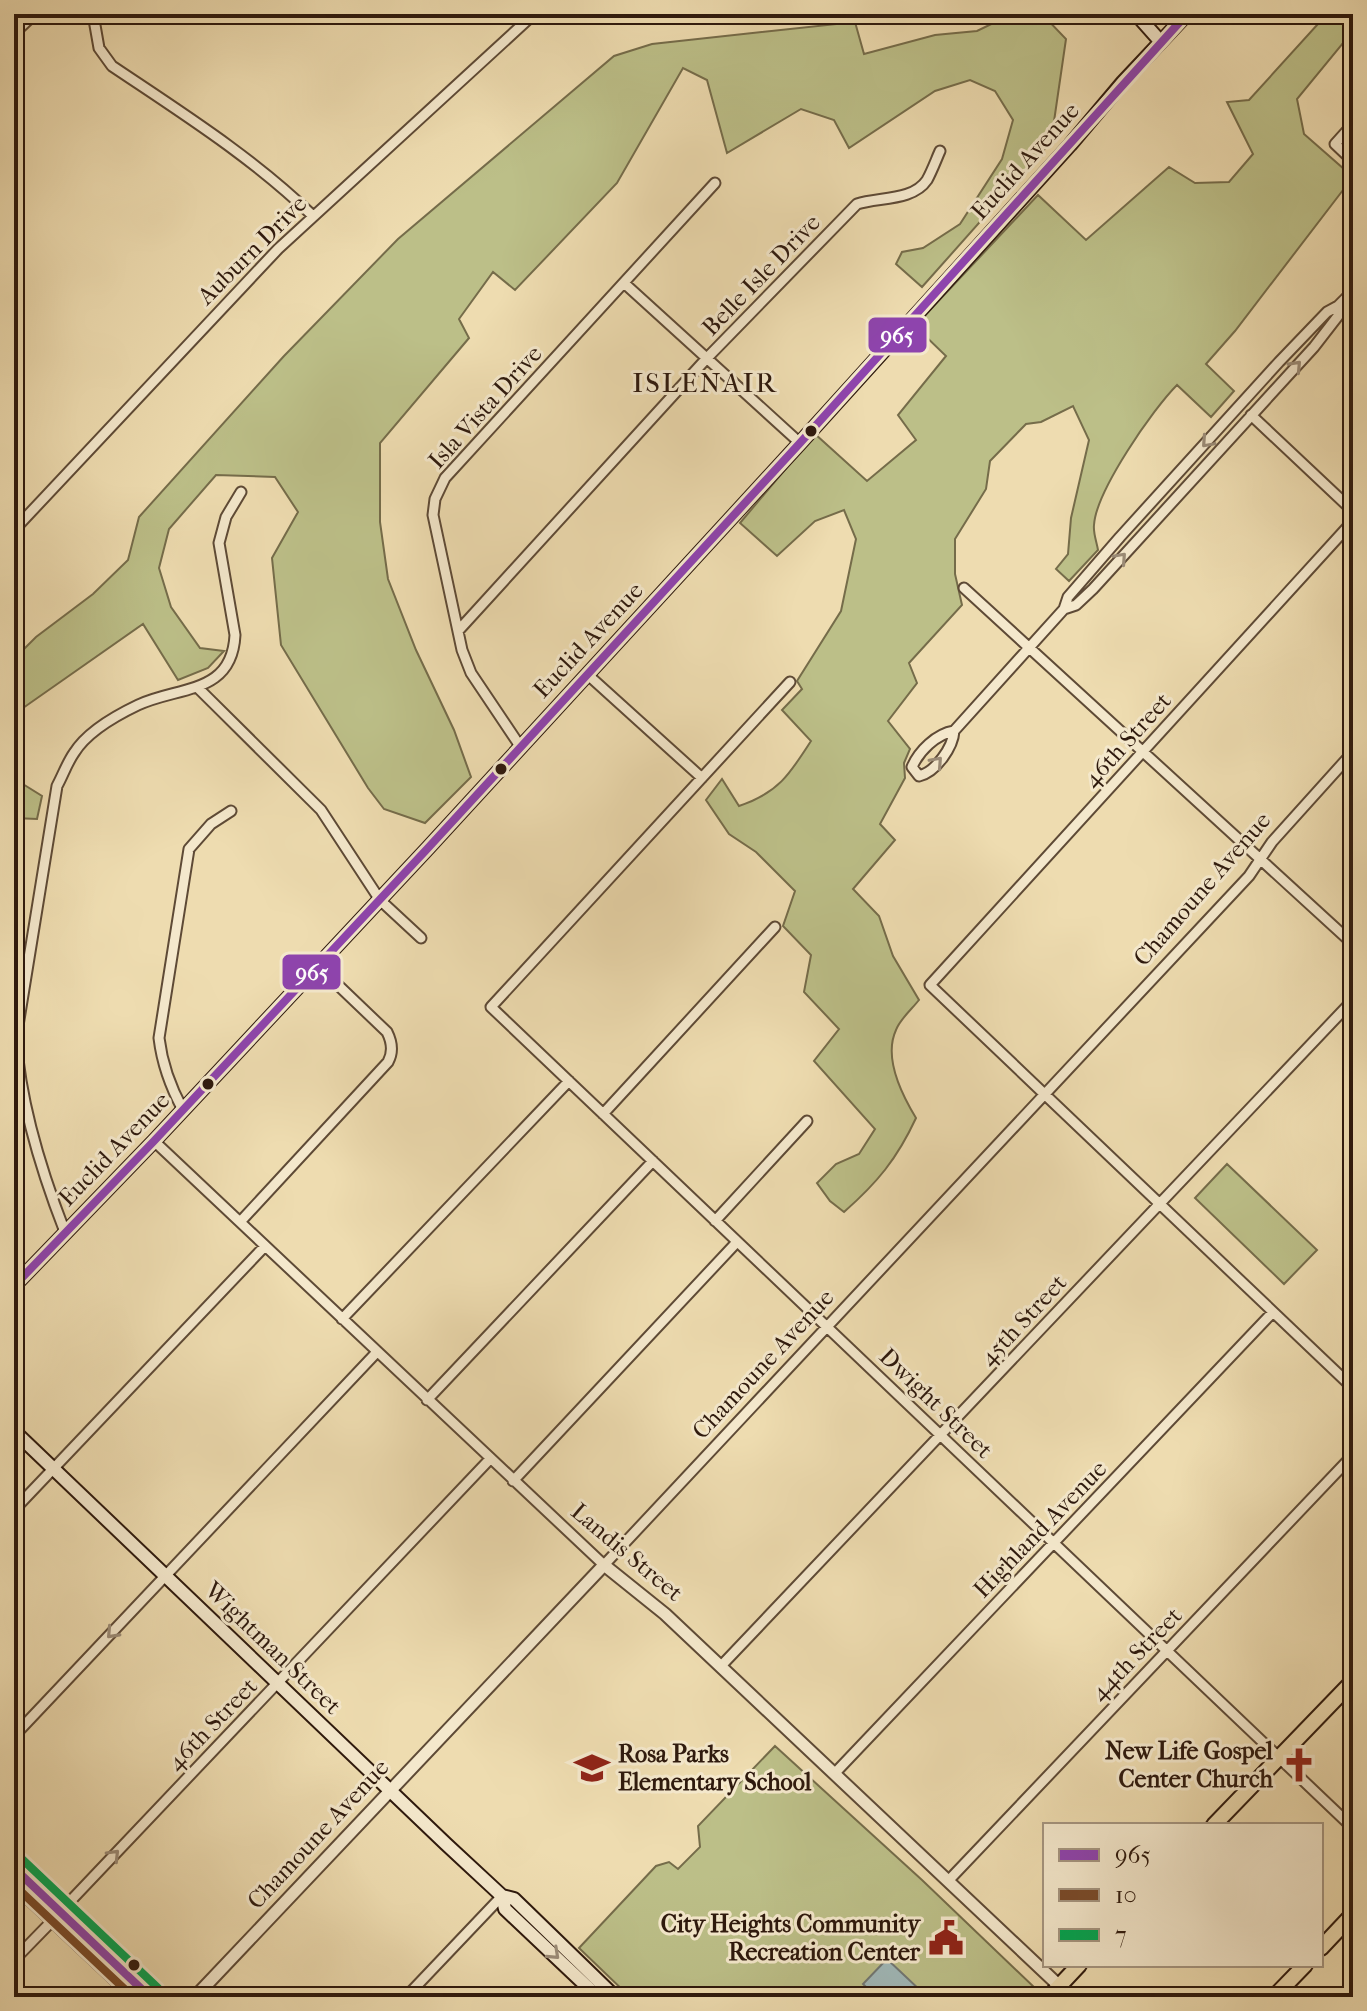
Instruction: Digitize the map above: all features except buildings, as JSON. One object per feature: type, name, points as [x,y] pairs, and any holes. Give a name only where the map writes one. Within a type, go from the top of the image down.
[{"type":"main road","points":[[1136,14],[1160,41]]},
{"type":"main road","name":"Euclid Avenue","points":[[14,1286],[380,900],[800,443],[1187,14]]},
{"type":"main road","name":"Wightman Street","points":[[14,1431],[389,1790],[502,1896],[514,1899],[615,1997]]},
{"type":"main road","points":[[1216,1823],[1353,1681]]},
{"type":"main road","points":[[14,1868],[56,1916],[136,1997]]},
{"type":"main road","points":[[14,1881],[150,1997]]},
{"type":"main road","name":"Wightman Street","points":[[502,1896],[505,1909],[598,1997]]},
{"type":"main road","points":[[1323,1946],[1353,1914]]},
{"type":"main road","points":[[1060,1993],[1078,1967]]},
{"type":"main road","points":[[1274,1997],[1303,1967]]},
{"type":"street","points":[[14,32],[33,14]]},
{"type":"street","points":[[93,14],[99,48],[112,66],[238,151],[313,216]]},
{"type":"street","name":"Auburn Drive","points":[[14,530],[278,249],[534,14]]},
{"type":"street","points":[[1353,124],[1335,144],[1353,161]]},
{"type":"street","name":"Belle Isle Drive","points":[[458,631],[707,358],[857,204],[909,194],[926,182],[940,151]]},
{"type":"street","name":"Isla Vista Drive","points":[[520,746],[471,673],[462,650],[433,515],[435,499],[445,478],[715,183]]},
{"type":"street","points":[[624,283],[800,443]]},
{"type":"street","points":[[954,731],[945,732],[930,743],[913,762],[914,772],[919,776],[925,774],[941,758],[953,739],[954,731],[1064,609],[1068,597],[1120,537],[1279,362],[1327,312],[1353,291]]},
{"type":"street","points":[[1064,609],[1076,605],[1093,589],[1251,415],[1333,324],[1338,316],[1338,306]]},
{"type":"street","points":[[1251,415],[1353,511]]},
{"type":"street","points":[[65,1232],[36,1141],[17,1061],[16,1038],[57,786],[75,750],[94,732],[140,704],[198,688],[223,671],[235,647],[235,635],[219,543],[226,517],[241,492]]},
{"type":"street","name":"46th Street","points":[[1045,1094],[930,985],[1353,521]]},
{"type":"street","points":[[964,588],[1353,944]]},
{"type":"street","points":[[587,674],[702,778],[790,682]]},
{"type":"street","points":[[198,688],[321,810],[380,900],[421,938]]},
{"type":"street","name":"Chamoune Avenue","points":[[195,1997],[828,1328],[1249,876],[1259,858],[1353,752]]},
{"type":"street","name":"Dwight Street","points":[[702,778],[491,1007],[1353,1828]]},
{"type":"street","points":[[183,1110],[160,1051],[159,1038],[189,849],[211,824],[231,811]]},
{"type":"street","points":[[603,1114],[775,927]]},
{"type":"street","points":[[240,1222],[392,1055],[391,1038],[387,1032],[318,966]]},
{"type":"street","name":"45th Street","points":[[721,1666],[1353,1000]]},
{"type":"street","points":[[342,1319],[569,1081]]},
{"type":"street","points":[[1045,1094],[1353,1388]]},
{"type":"street","points":[[715,1221],[807,1121]]},
{"type":"street","name":"Landis Street","points":[[154,1141],[513,1481],[604,1565],[665,1614],[949,1880],[1060,1993]]},
{"type":"street","points":[[427,1400],[653,1161]]},
{"type":"street","points":[[513,1481],[737,1242]]},
{"type":"street","points":[[14,1510],[265,1246]]},
{"type":"street","name":"Highland Avenue","points":[[835,1773],[1273,1312]]},
{"type":"street","points":[[14,1736],[377,1352]]},
{"type":"street","name":"44th Street","points":[[949,1880],[1353,1455]]},
{"type":"street","name":"46th Street","points":[[14,1960],[490,1459]]},
{"type":"street","points":[[406,1997],[502,1896]]},
{"type":"green space","points":[[1012,14],[1042,14],[1066,39],[1051,142],[922,287],[896,264],[902,252],[923,248],[960,224],[1002,159],[1013,120],[995,91],[970,80],[935,91],[849,148],[834,120],[801,109],[727,153],[707,80],[683,68],[617,183],[515,290],[493,272],[459,319],[469,338],[380,443],[380,522],[388,579],[416,650],[454,730],[471,777],[425,823],[384,809],[281,645],[272,558],[298,512],[275,477],[216,475],[169,529],[159,568],[171,607],[200,648],[224,651],[208,668],[178,680],[143,624],[23,708],[14,744],[14,659],[36,637],[93,594],[128,560],[139,517],[284,356],[398,239],[614,56],[652,44],[855,22],[864,54],[935,35],[977,31]]},
{"type":"green space","points":[[1327,14],[1353,14],[1353,31],[1297,99],[1304,134],[1353,177],[1235,331],[1206,364],[1234,391],[1211,417],[1177,385],[1141,431],[1115,472],[1097,510],[1094,525],[1098,550],[1069,581],[1056,569],[1068,554],[1071,518],[1089,440],[1073,406],[1041,422],[1026,424],[990,461],[986,489],[955,539],[955,574],[962,605],[909,663],[917,683],[888,721],[910,749],[904,763],[905,778],[880,824],[895,840],[853,889],[879,916],[893,956],[919,1000],[898,1026],[892,1052],[900,1087],[916,1118],[885,1170],[844,1212],[830,1201],[817,1183],[836,1164],[859,1154],[875,1129],[814,1061],[839,1029],[804,992],[811,955],[783,926],[795,891],[756,852],[729,834],[706,800],[722,779],[739,806],[764,795],[789,773],[811,741],[782,710],[802,689],[797,681],[841,611],[856,539],[844,510],[815,521],[777,556],[740,523],[815,434],[867,481],[916,440],[898,415],[946,356],[915,326],[1038,195],[1086,240],[1169,167],[1195,183],[1229,182],[1253,154],[1227,102],[1249,100]]},
{"type":"green space","points":[[14,759],[18,781],[42,796],[37,819],[14,818]]},
{"type":"green space","points":[[1227,1164],[1317,1250],[1284,1284],[1195,1198]]},
{"type":"green space","points":[[775,1746],[1036,1989],[1028,1997],[630,1997],[579,1948],[656,1866],[669,1862],[678,1869],[700,1847],[698,1826]]},
{"type":"water","points":[[887,1959],[922,1992],[917,1997],[906,1994],[903,1997],[876,1997],[863,1984]]},
{"type":"transit line","name":"965","points":[[14,1286],[428,848],[800,443],[1187,14]]},
{"type":"transit line","name":"7","points":[[22,1859],[158,1988]]},
{"type":"transit line","name":"965","points":[[14,1868],[150,1997]]},
{"type":"transit line","name":"10","points":[[14,1885],[133,1997]]},
{"type":"place","name":"New Life Gospel Center Church","points":[[1299,1765]]},
{"type":"place","name":"Rosa Parks Elementary School","points":[[592,1768]]},
{"type":"place","name":"City Heights Community Recreation Center","points":[[946,1938]]},
{"type":"district","name":"ISLENAIR","points":[[705,382]]}]
